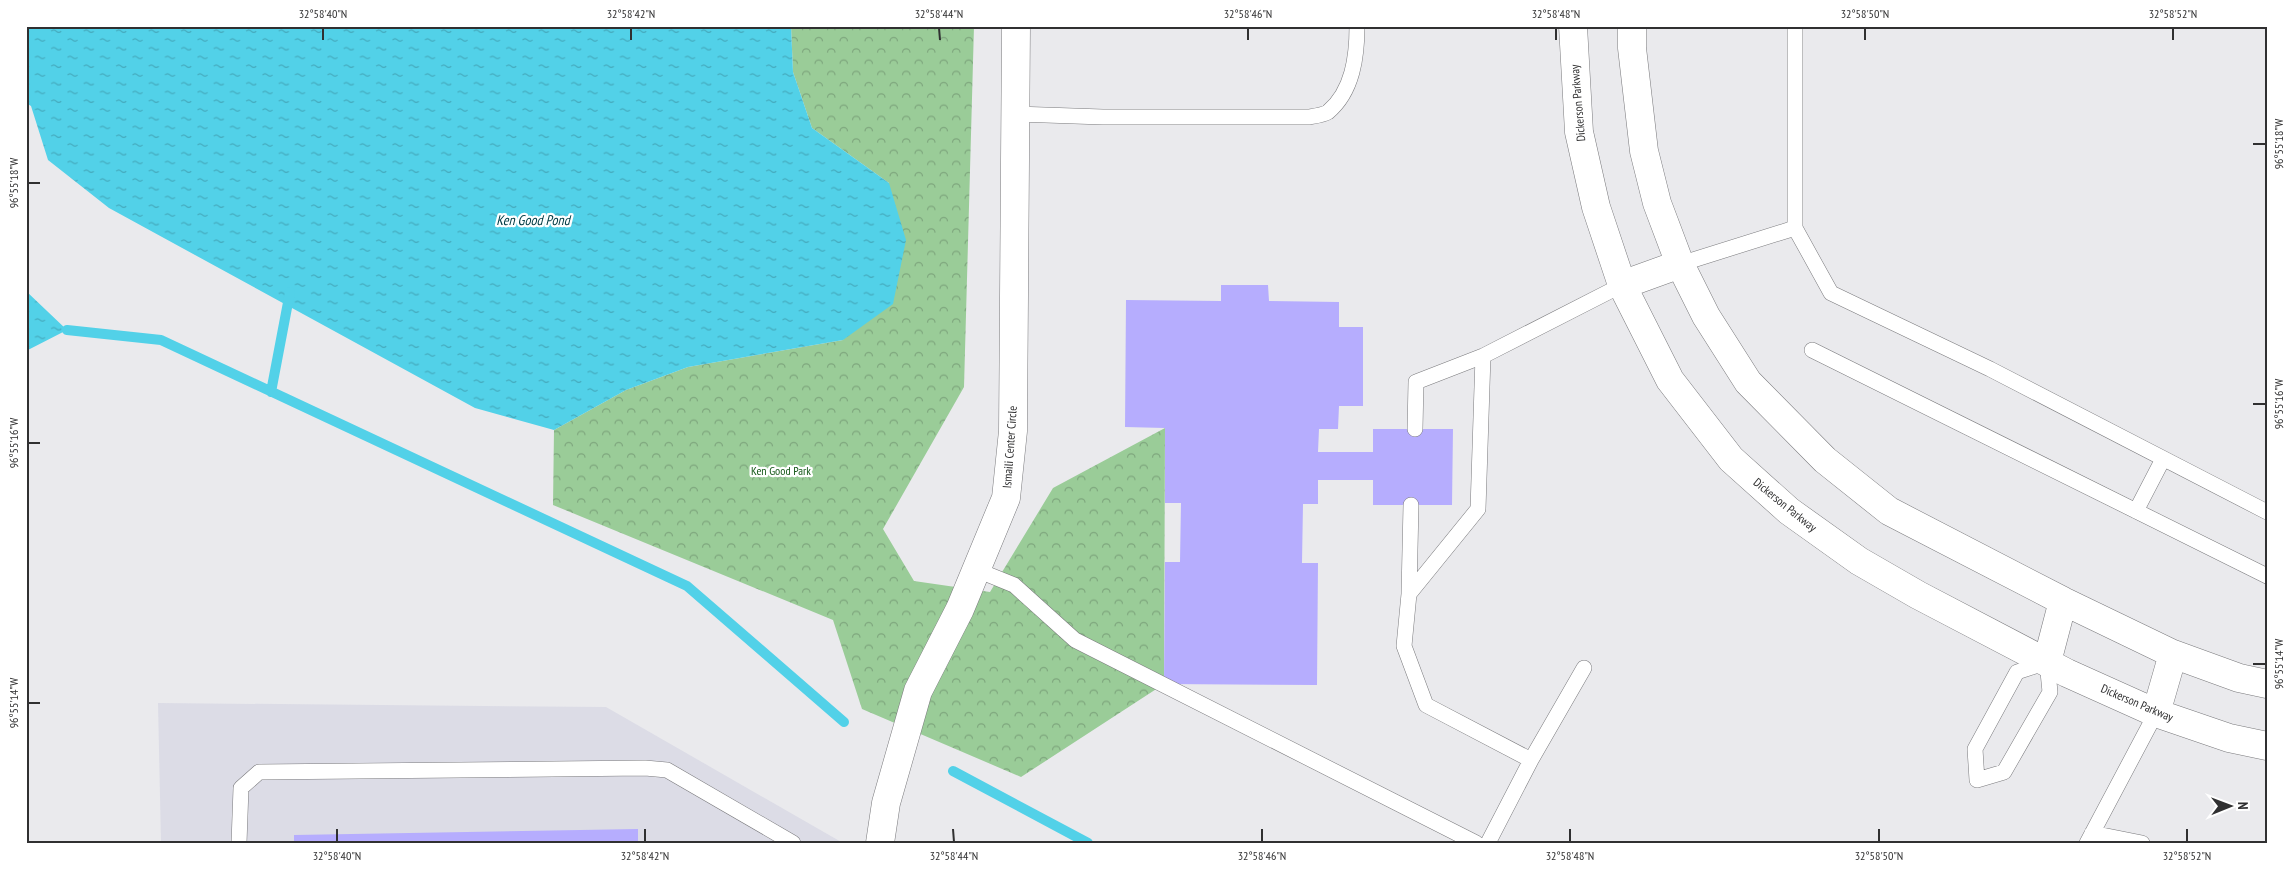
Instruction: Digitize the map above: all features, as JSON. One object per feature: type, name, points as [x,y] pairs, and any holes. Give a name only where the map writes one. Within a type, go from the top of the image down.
[{"type":"street","name":"Ismaili Center Circle","points":[[880,843],[886,803],[918,691],[977,570],[1006,498],[1010,466],[1016,26]]},
{"type":"street","name":"Dickerson Parkway","points":[[1573,26],[1579,132],[1596,207],[1622,284],[1670,380],[1731,458],[1789,511],[1859,561],[2047,662],[2156,713],[2229,738],[2267,746]]},
{"type":"street","points":[[1632,26],[1632,48],[1644,151],[1657,203],[1680,264],[1706,316],[1748,382],[1825,460],[1889,510],[2063,601],[2173,654],[2239,678],[2267,684]]},
{"type":"street","points":[[1622,284],[1680,264]]},
{"type":"street","points":[[2047,662],[2063,601]]},
{"type":"street","points":[[2156,713],[2173,654]]},
{"type":"lane","points":[[1015,114],[1123,117],[1309,117],[1327,113],[1342,94],[1354,69],[1357,26]]},
{"type":"lane","points":[[1795,26],[1795,228],[1831,293],[1990,369],[2267,512]]},
{"type":"lane","points":[[1680,264],[1795,228]]},
{"type":"lane","points":[[1415,429],[1416,382],[1483,356],[1622,284]]},
{"type":"lane","points":[[1812,350],[2267,576]]},
{"type":"lane","points":[[1408,594],[1478,509],[1483,356]]},
{"type":"lane","points":[[2136,511],[2163,459]]},
{"type":"lane","points":[[1411,505],[1404,646],[1426,705],[1531,760]]},
{"type":"lane","points":[[977,570],[1014,585],[1075,640],[1476,843]]},
{"type":"lane","points":[[2047,662],[2050,692],[2004,772],[1977,780],[1975,749],[2017,672],[2047,662]]},
{"type":"lane","points":[[1488,843],[1531,760],[1584,668]]},
{"type":"lane","points":[[2142,843],[2089,838],[2156,713]]},
{"type":"lane","points":[[239,843],[241,788],[259,772],[645,768],[667,770],[793,843]]},
{"type":"shaded area","points":[[158,703],[606,707],[843,843],[161,843]]},
{"type":"green space","name":"Ken Good Park","points":[[791,26],[974,26],[964,387],[883,529],[914,581],[990,592],[1053,488],[1165,428],[1164,684],[1021,777],[862,709],[833,620],[553,505],[554,430],[626,390],[688,367],[843,340],[889,183],[812,128],[793,72]]},
{"type":"water","name":"Ken Good Pond","points":[[26,26],[791,26],[793,72],[812,128],[889,183],[906,240],[893,304],[843,340],[688,367],[626,390],[554,430],[475,408],[109,208],[48,160],[31,106],[26,103]]},
{"type":"water","points":[[26,291],[67,330],[26,351]]},
{"type":"building","points":[[1221,285],[1268,285],[1269,301],[1339,302],[1339,327],[1363,327],[1363,406],[1339,406],[1338,429],[1319,429],[1318,452],[1373,452],[1373,429],[1453,429],[1452,505],[1373,505],[1373,480],[1318,480],[1318,504],[1303,504],[1302,563],[1318,563],[1317,685],[1164,684],[1165,562],[1180,562],[1181,503],[1165,503],[1165,428],[1125,427],[1126,300],[1221,301]]},
{"type":"building","points":[[638,829],[638,843],[294,843],[294,835]]},
{"type":"waterway","points":[[271,392],[290,292]]},
{"type":"waterway","points":[[67,330],[161,340],[687,586],[844,722]]},
{"type":"waterway","points":[[953,771],[1088,843]]}]
